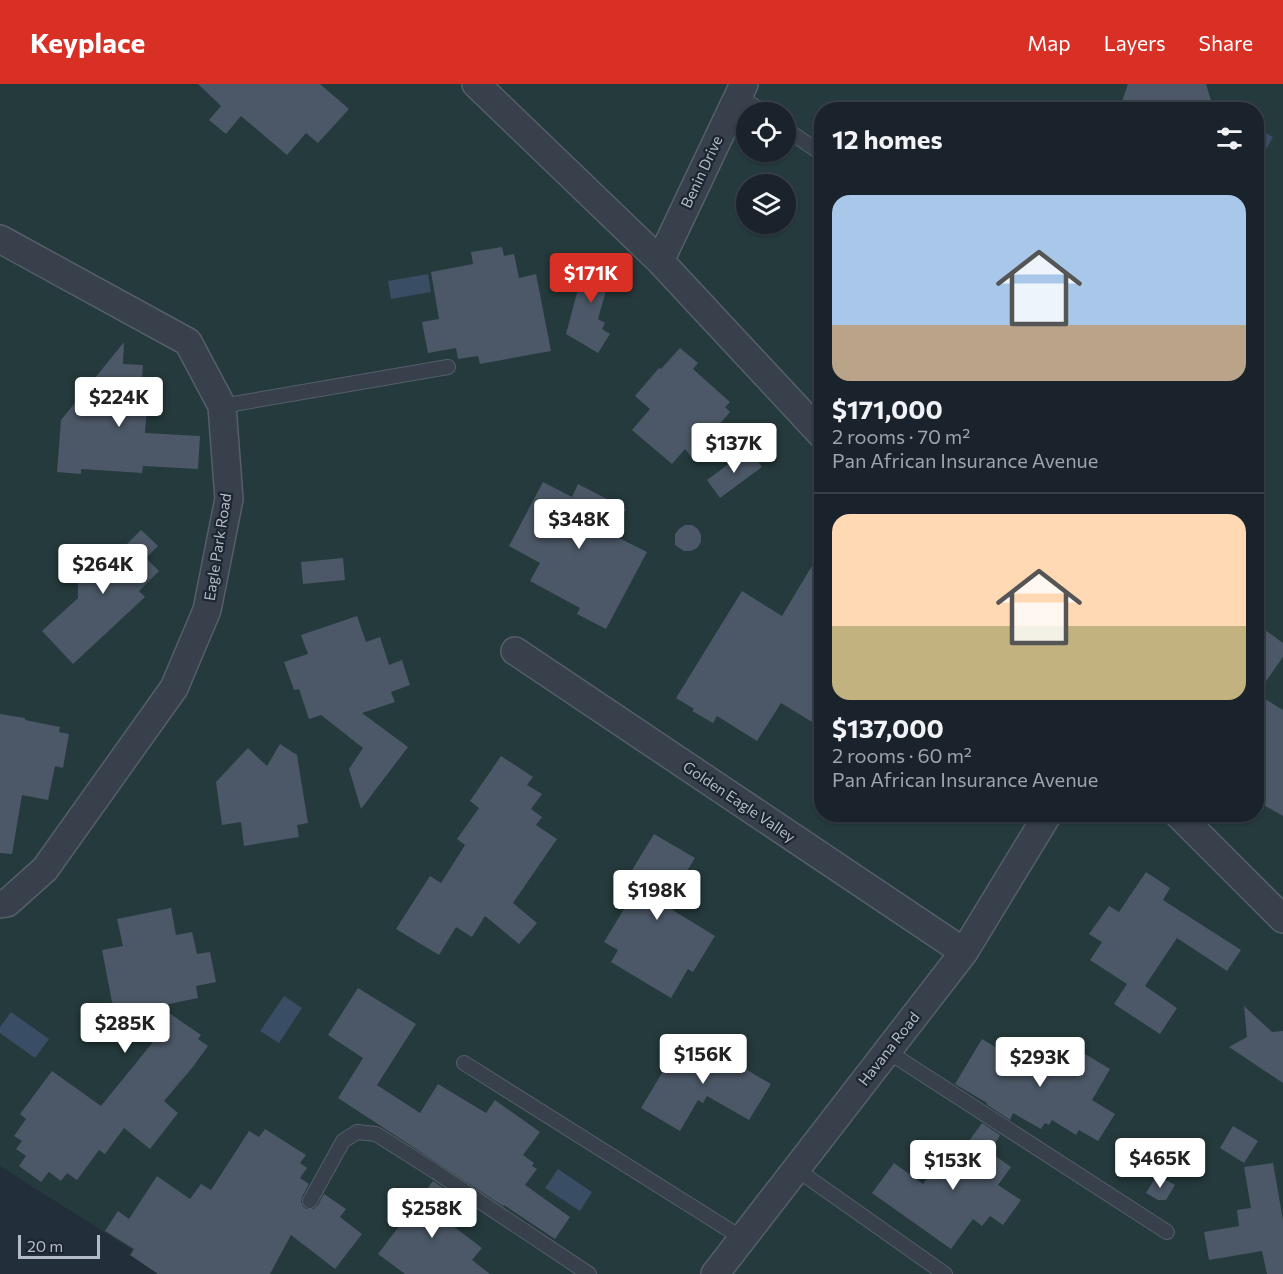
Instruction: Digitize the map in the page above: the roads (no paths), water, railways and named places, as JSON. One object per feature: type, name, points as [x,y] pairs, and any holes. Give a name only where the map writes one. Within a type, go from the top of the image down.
[{"type":"street","points":[[476,84],[660,261],[814,426]]},
{"type":"street","name":"Benin Drive","points":[[660,261],[741,90]]},
{"type":"street","name":"Eagle Park Road","points":[[0,239],[188,342],[222,406],[229,499],[207,610],[174,688],[45,869],[7,903],[0,904]]},
{"type":"street","name":"Golden Eagle Valley","points":[[515,651],[964,952]]},
{"type":"street","name":"Havana Road","points":[[715,1274],[964,952],[1043,822]]},
{"type":"street","points":[[1186,822],[1283,918]]},
{"type":"lane","points":[[741,90],[753,102]]},
{"type":"lane","points":[[796,136],[814,148]]},
{"type":"lane","points":[[222,406],[448,367]]},
{"type":"lane","points":[[887,1052],[1167,1232]]},
{"type":"lane","points":[[464,1063],[742,1238]]},
{"type":"lane","points":[[310,1201],[343,1142],[357,1132],[376,1134],[589,1274]]},
{"type":"lane","points":[[796,1169],[945,1274]]},
{"type":"water","points":[[1264,132],[1273,137],[1264,153]]},
{"type":"water","points":[[428,274],[431,292],[391,299],[388,281]]},
{"type":"water","points":[[284,996],[302,1008],[279,1043],[260,1031]]},
{"type":"water","points":[[11,1012],[49,1039],[35,1058],[0,1033],[0,1027]]},
{"type":"water","points":[[558,1169],[592,1192],[580,1211],[545,1188]]}]
